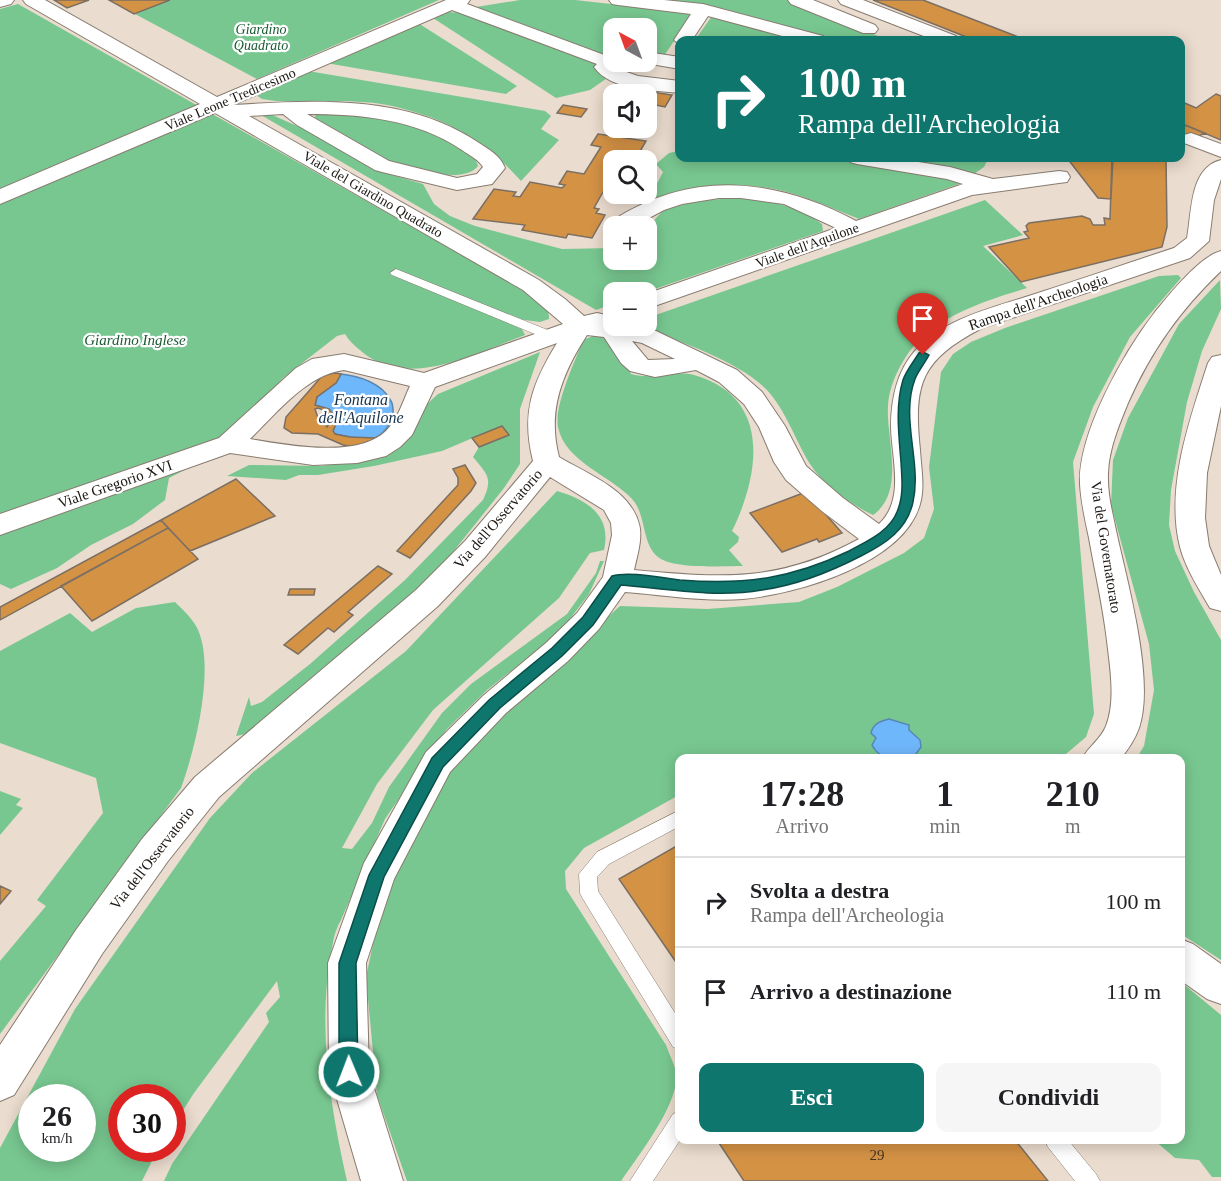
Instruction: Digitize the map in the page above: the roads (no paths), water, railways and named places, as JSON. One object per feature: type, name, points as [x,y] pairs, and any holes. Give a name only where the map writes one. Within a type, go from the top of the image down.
[{"type":"street","points":[[0,2],[5,0]]},
{"type":"street","name":"Viale del Giardino Quadrato","points":[[32,0],[531,285],[557,304],[580,326]]},
{"type":"street","name":"Viale Leone Tredicesimo","points":[[0,197],[222,108],[243,93],[456,2],[487,0]]},
{"type":"street","points":[[618,0],[703,9],[801,36]]},
{"type":"street","points":[[797,0],[885,36]]},
{"type":"street","points":[[847,0],[939,36]]},
{"type":"street","points":[[456,2],[603,57]]},
{"type":"street","points":[[686,36],[703,9]]},
{"type":"street","points":[[657,58],[675,57]]},
{"type":"street","points":[[606,72],[619,78],[675,86]]},
{"type":"street","points":[[222,108],[280,109],[321,108],[374,111],[413,119],[456,137],[492,162],[494,168],[484,179],[457,184],[382,166],[304,120],[280,109],[243,93]]},
{"type":"street","points":[[1191,139],[1221,151]]},
{"type":"street","points":[[883,162],[950,173],[992,186]]},
{"type":"street","name":"Rampa dell'Archeologia","points":[[617,580],[714,588],[760,586],[791,580],[827,567],[880,540],[903,515],[907,504],[909,488],[904,433],[905,404],[909,380],[923,355],[949,334],[973,323],[1182,253],[1198,241],[1204,187],[1208,177],[1221,166]]},
{"type":"street","name":"Viale dell'Aquilone","points":[[657,298],[968,189],[1059,177]]},
{"type":"street","points":[[636,216],[645,210],[685,197],[738,192],[762,193],[783,197],[853,228]]},
{"type":"street","name":"Via del Governatorato","points":[[1104,754],[1113,745],[1122,728],[1127,708],[1125,670],[1095,496],[1094,473],[1098,448],[1131,366],[1151,332],[1171,305],[1221,258]]},
{"type":"street","points":[[230,444],[268,405],[305,374],[321,365],[352,363],[425,382],[580,326],[603,323]]},
{"type":"street","points":[[547,462],[540,436],[540,410],[552,370],[580,326]]},
{"type":"street","points":[[647,336],[718,370],[740,385],[753,398],[767,418],[796,473],[833,505],[880,540]]},
{"type":"street","points":[[1221,363],[1199,442],[1192,488],[1192,537],[1199,561],[1221,600]]},
{"type":"street","points":[[230,444],[267,452],[303,454],[338,455],[376,450],[392,441],[402,429],[425,382]]},
{"type":"street","name":"Viale Gregorio XVI","points":[[0,525],[230,444]]},
{"type":"street","name":"Via dell'Osservatorio","points":[[0,1081],[89,942],[155,850],[207,788],[427,598],[475,549],[547,462],[614,503],[620,513],[626,535],[617,580],[588,621],[557,652],[495,704],[438,762],[377,875],[347,963],[349,1072],[382,1181]]},
{"type":"street","points":[[1185,961],[1221,986]]},
{"type":"lane","points":[[396,273],[551,336]]},
{"type":"lane","points":[[675,820],[603,858],[588,874],[589,893],[675,1032]]},
{"type":"lane","points":[[641,1181],[675,1128]]},
{"type":"lane","points":[[1057,1144],[1089,1181]]},
{"type":"water","name":"Fontana dell'Aquilone","points":[[341,374],[376,385],[391,401],[393,420],[378,437],[361,438],[335,434],[333,431],[336,424],[333,414],[315,405],[317,397],[336,383]]},
{"type":"water","points":[[889,719],[909,725],[909,730],[920,740],[921,747],[916,754],[880,754],[875,750],[872,745],[876,738],[871,733],[873,727]]},
{"type":"park label","name":"Giardino Quadrato","points":[[261,38]]},
{"type":"park label","name":"Giardino Inglese","points":[[135,340]]}]
